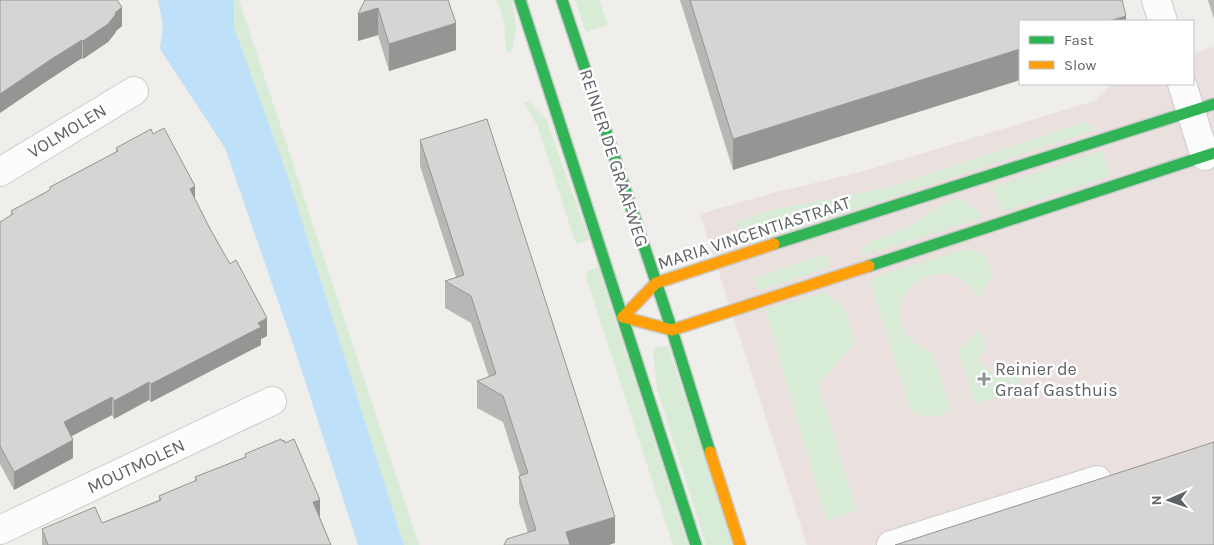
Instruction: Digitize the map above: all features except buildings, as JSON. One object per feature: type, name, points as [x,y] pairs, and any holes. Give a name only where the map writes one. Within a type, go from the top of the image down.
[{"type":"street","points":[[520,0],[601,256],[696,545]]},
{"type":"street","name":"REINIER DE GRAAFWEG","points":[[562,0],[672,330],[740,545]]},
{"type":"street","points":[[1156,0],[1163,20]]},
{"type":"street","points":[[622,317],[672,330],[1210,154],[1202,107],[1183,85]]},
{"type":"street","name":"VOLMOLEN","points":[[0,172],[134,91]]},
{"type":"street","name":"MARIA VINCENTIASTRAAT","points":[[622,317],[656,283],[1202,107]]},
{"type":"street","name":"MOUTMOLEN","points":[[0,530],[272,401]]},
{"type":"street","points":[[891,545],[1123,472]]},
{"type":"shaded area","name":"Reinier de Graaf Gasthuis","points":[[1214,47],[1214,545],[807,545],[700,214],[773,193],[864,171],[1094,101],[1112,85],[1194,85],[1194,54]]},
{"type":"green space","points":[[234,0],[239,0],[419,545],[404,545],[288,177],[234,27]]},
{"type":"green space","points":[[497,0],[512,0],[516,28],[512,51],[506,53],[504,21]]},
{"type":"green space","points":[[575,0],[599,0],[608,25],[586,32]]},
{"type":"green space","points":[[528,101],[546,119],[589,240],[576,244],[537,125],[524,103]]},
{"type":"green space","points":[[1082,123],[1088,123],[1094,130],[744,246],[736,222],[767,211],[894,186]]},
{"type":"green space","points":[[1102,151],[1111,176],[1001,212],[993,187]]},
{"type":"green space","points":[[956,199],[966,201],[972,205],[979,213],[979,219],[862,256],[862,250],[867,245],[904,229],[941,205]]},
{"type":"green space","points":[[965,249],[981,254],[989,265],[993,276],[984,287],[979,300],[965,282],[948,274],[939,274],[930,275],[914,284],[903,298],[900,307],[900,315],[905,331],[917,344],[932,352],[951,411],[933,417],[922,417],[909,404],[869,279]]},
{"type":"green space","points":[[826,254],[830,267],[758,291],[754,278]]},
{"type":"green space","points":[[598,267],[688,545],[673,545],[586,277],[589,270]]},
{"type":"green space","points":[[823,293],[831,297],[842,307],[855,343],[818,384],[857,511],[827,521],[765,309]]},
{"type":"green space","points":[[978,329],[987,346],[977,361],[999,378],[1010,364],[1024,368],[1022,377],[1014,390],[1008,394],[976,404],[958,349],[965,345]]},
{"type":"green space","points":[[668,346],[733,545],[706,545],[657,389],[653,350],[657,347]]},
{"type":"water","points":[[158,0],[234,0],[234,27],[288,177],[404,545],[358,545],[295,350],[225,148],[160,49],[163,25]]},
{"type":"traffic: fast","points":[[520,0],[696,545]]},
{"type":"traffic: fast","points":[[562,0],[672,330],[710,452]]},
{"type":"traffic: fast","points":[[774,244],[1214,104]]},
{"type":"traffic: fast","points":[[869,266],[1214,153]]},
{"type":"traffic: slow","points":[[623,317],[656,283],[774,244]]},
{"type":"traffic: slow","points":[[623,317],[672,330],[869,266]]},
{"type":"traffic: slow","points":[[710,452],[740,545]]},
{"type":"place","name":"Reinier de Graaf Gasthuis","points":[[984,379]]}]
